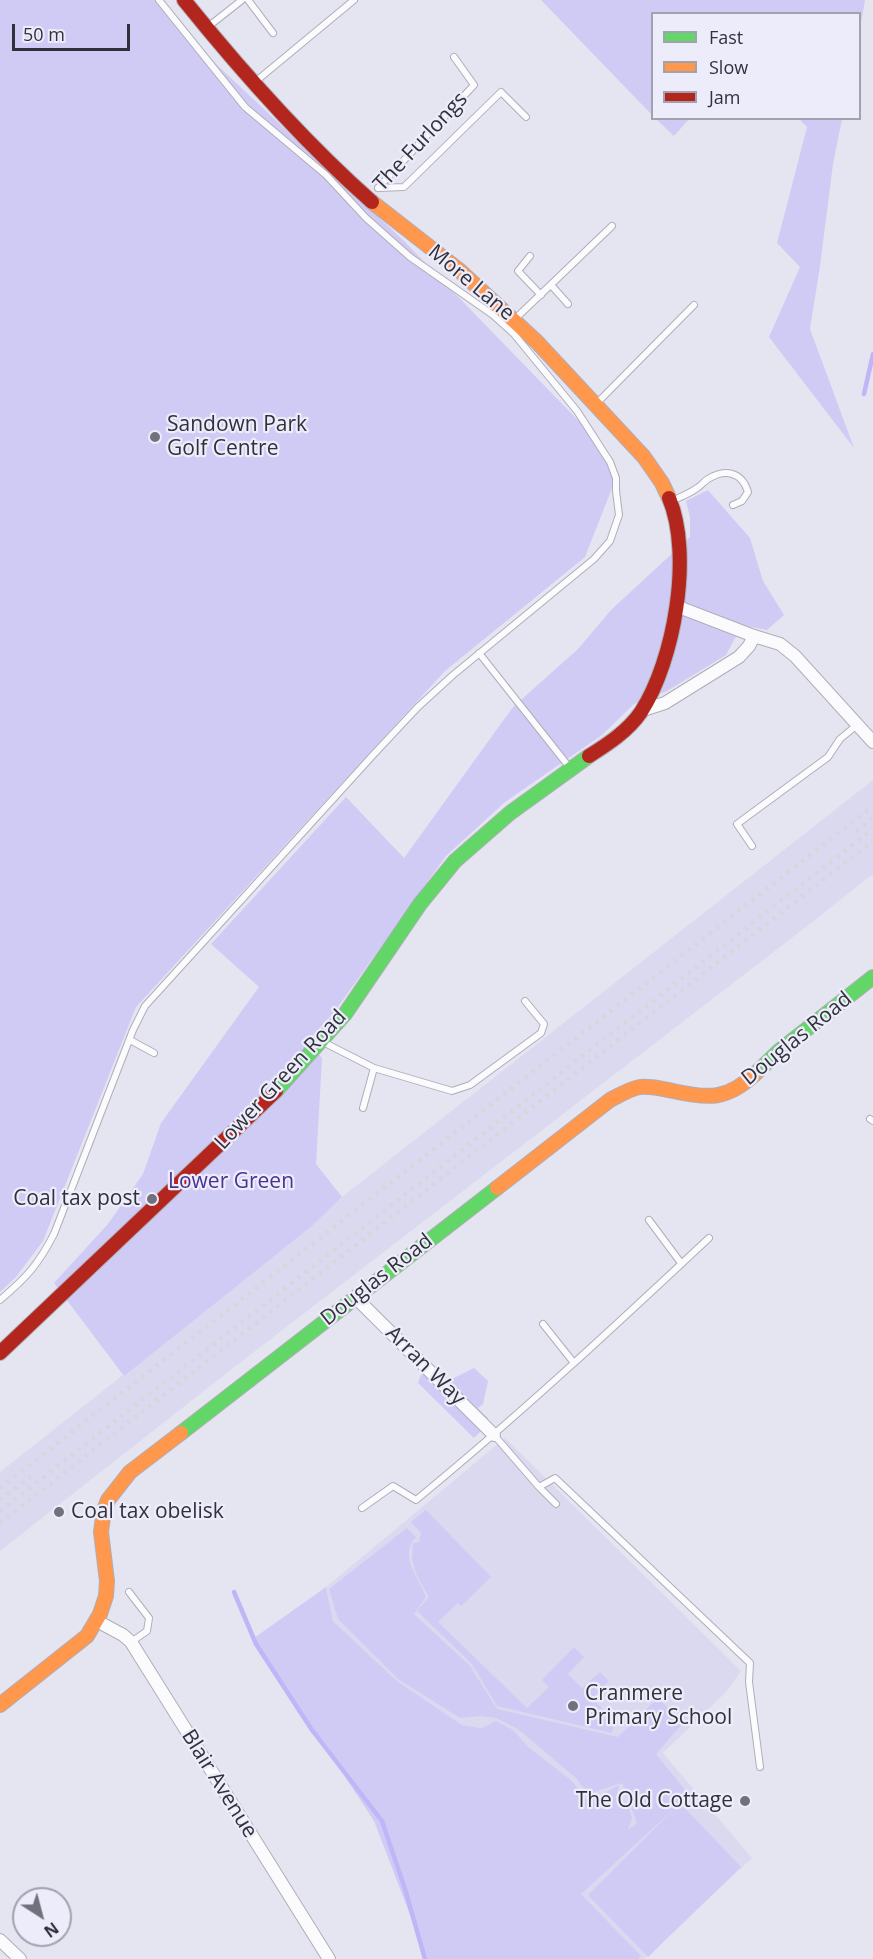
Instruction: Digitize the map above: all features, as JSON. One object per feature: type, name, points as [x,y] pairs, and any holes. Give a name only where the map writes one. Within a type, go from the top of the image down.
[{"type":"street","name":"More Lane","points":[[184,0],[283,117],[368,198],[454,266],[515,319],[596,404],[662,482],[671,501],[679,531],[680,567],[676,606],[663,667],[643,710],[630,725],[610,742],[570,768]]},
{"type":"street","points":[[676,606],[780,644],[795,656],[873,742]]},
{"type":"street","points":[[643,710],[665,703],[739,657],[754,636]]},
{"type":"street","name":"Lower Green Road","points":[[0,1353],[239,1128],[322,1042],[367,984],[433,885],[453,863],[510,812],[570,768]]},
{"type":"street","name":"Douglas Road","points":[[0,1704],[87,1636],[97,1621],[104,1606],[107,1590],[100,1536],[101,1518],[117,1484],[130,1472],[610,1100],[627,1090],[644,1087],[713,1097],[730,1093],[745,1083],[778,1051],[873,977]]},
{"type":"street","name":"Arran Way","points":[[355,1297],[494,1435]]},
{"type":"street","name":"Blair Avenue","points":[[97,1621],[123,1635],[130,1642],[329,1959]]},
{"type":"street","points":[[0,1940],[20,1959]]},
{"type":"lane","points":[[0,1300],[19,1284],[40,1261],[54,1234],[133,1030],[145,1006],[418,707],[479,653],[594,559],[610,541],[620,515],[616,478],[610,462],[577,411],[514,334],[493,315],[410,258],[366,218],[326,175],[245,107],[159,0]]},
{"type":"lane","points":[[207,29],[242,0]]},
{"type":"lane","points":[[248,0],[273,33]]},
{"type":"lane","points":[[253,84],[354,0]]},
{"type":"lane","name":"The Furlongs","points":[[368,198],[474,85],[454,57]]},
{"type":"lane","points":[[378,188],[404,188],[501,92],[526,117]]},
{"type":"lane","points":[[515,319],[612,226]]},
{"type":"lane","points":[[530,256],[518,271],[541,295]]},
{"type":"lane","points":[[551,285],[568,304]]},
{"type":"lane","points":[[596,404],[693,305]]},
{"type":"lane","points":[[671,501],[697,489],[707,479],[723,473],[734,473],[745,481],[748,492],[742,501],[733,505]]},
{"type":"lane","points":[[479,653],[570,768]]},
{"type":"lane","points":[[752,846],[737,824],[828,757],[840,739],[858,725]]},
{"type":"lane","points":[[322,1042],[374,1068],[452,1091],[471,1085],[541,1034],[544,1024],[525,1001]]},
{"type":"lane","points":[[130,1040],[154,1053]]},
{"type":"lane","points":[[363,1108],[374,1068]]},
{"type":"lane","points":[[649,1221],[681,1263]]},
{"type":"lane","points":[[362,1508],[393,1486],[416,1500],[589,1351],[709,1238]]},
{"type":"lane","points":[[543,1324],[574,1363]]},
{"type":"lane","points":[[494,1435],[556,1504]]},
{"type":"lane","points":[[539,1487],[555,1478],[750,1663],[749,1682],[760,1767]]},
{"type":"lane","points":[[129,1592],[149,1618],[147,1631],[130,1642]]},
{"type":"shaded area","points":[[873,780],[873,874],[0,1551],[0,1472],[312,1226],[342,1197]]},
{"type":"shaded area","name":"Cranmere Primary School","points":[[505,1438],[741,1671],[726,1692],[663,1753],[752,1858],[644,1959],[450,1959],[482,1728],[462,1725],[397,1681],[333,1621],[326,1587]]},
{"type":"green space","points":[[0,0],[161,0],[216,64],[404,241],[602,445],[616,478],[585,557],[445,671],[136,1007],[43,1241],[16,1277],[0,1292]]},
{"type":"green space","points":[[541,0],[865,0],[861,23],[861,12],[651,12],[651,114]]},
{"type":"green space","points":[[657,120],[688,120],[674,136]]},
{"type":"green space","points":[[800,120],[842,120],[833,164],[810,329],[854,448],[769,337],[800,267],[777,243],[807,127]]},
{"type":"green space","name":"Lower Green","points":[[708,490],[750,538],[763,581],[784,615],[767,630],[746,626],[735,638],[726,655],[667,691],[634,704],[602,735],[505,802],[446,856],[335,1011],[308,1041],[322,1058],[316,1164],[342,1197],[312,1226],[124,1376],[54,1283],[108,1224],[143,1174],[161,1123],[259,987],[211,944],[346,797],[404,858],[513,707],[578,649],[611,610],[690,537],[690,517],[686,501]]},
{"type":"green space","points":[[435,1366],[450,1380],[474,1368],[488,1381],[483,1404],[478,1408],[488,1418],[482,1430],[474,1438],[418,1383],[421,1375]]},
{"type":"green space","points":[[426,1510],[491,1577],[461,1606],[458,1603],[438,1622],[527,1708],[549,1687],[542,1680],[574,1647],[584,1657],[568,1674],[582,1688],[600,1672],[609,1681],[592,1699],[602,1708],[599,1712],[613,1728],[612,1733],[497,1706],[472,1664],[417,1611],[429,1597],[417,1576],[412,1560],[413,1543],[419,1542],[421,1533],[411,1522]]},
{"type":"green space","points":[[407,1528],[416,1537],[411,1544],[409,1559],[426,1597],[414,1614],[470,1666],[497,1709],[618,1737],[658,1698],[683,1723],[656,1754],[689,1795],[680,1803],[741,1867],[648,1957],[588,1895],[675,1808],[581,1894],[641,1956],[638,1959],[427,1959],[374,1821],[254,1638],[326,1587],[333,1621],[397,1681],[462,1725],[482,1728],[496,1721],[513,1730],[528,1747],[572,1781],[588,1802],[619,1785],[616,1799],[622,1803],[627,1802],[632,1818],[628,1830],[637,1823],[622,1783],[588,1794],[576,1778],[518,1729],[496,1718],[480,1716],[460,1718],[398,1679],[338,1619],[329,1589]]},
{"type":"waterway","points":[[864,394],[873,354]]},
{"type":"waterway","points":[[234,1592],[256,1644],[312,1730],[382,1821],[425,1959]]},
{"type":"railway","points":[[0,1488],[873,806]]},
{"type":"railway","points":[[856,831],[873,818]]},
{"type":"railway","points":[[0,1511],[873,829]]},
{"type":"railway","points":[[0,1523],[873,841]]},
{"type":"railway","points":[[0,1500],[31,1476]]},
{"type":"traffic: fast","points":[[276,1091],[345,1014],[420,904],[455,861],[510,813],[589,756]]},
{"type":"traffic: fast","points":[[755,1074],[779,1051],[873,977]]},
{"type":"traffic: fast","points":[[181,1433],[497,1188]]},
{"type":"traffic: slow","points":[[372,202],[459,270],[537,342],[644,457],[662,483],[669,498]]},
{"type":"traffic: slow","points":[[497,1188],[610,1100],[628,1091],[648,1087],[697,1095],[717,1095],[735,1089],[755,1074]]},
{"type":"traffic: slow","points":[[0,1705],[87,1636],[100,1614],[106,1596],[107,1581],[101,1532],[108,1500],[130,1472],[181,1433]]},
{"type":"traffic: jam","points":[[184,0],[274,105],[346,179],[372,202]]},
{"type":"traffic: jam","points":[[589,756],[617,737],[636,719],[653,690],[663,665],[671,637],[679,577],[676,521],[669,498]]},
{"type":"traffic: jam","points":[[0,1353],[276,1091]]},
{"type":"place","name":"Sandown Park Golf Centre","points":[[155,437]]},
{"type":"place","name":"Coal tax post","points":[[152,1199]]},
{"type":"place","name":"Coal tax obelisk","points":[[59,1512]]},
{"type":"place","name":"Cranmere Primary School","points":[[573,1706]]},
{"type":"place","name":"The Old Cottage","points":[[745,1801]]}]
